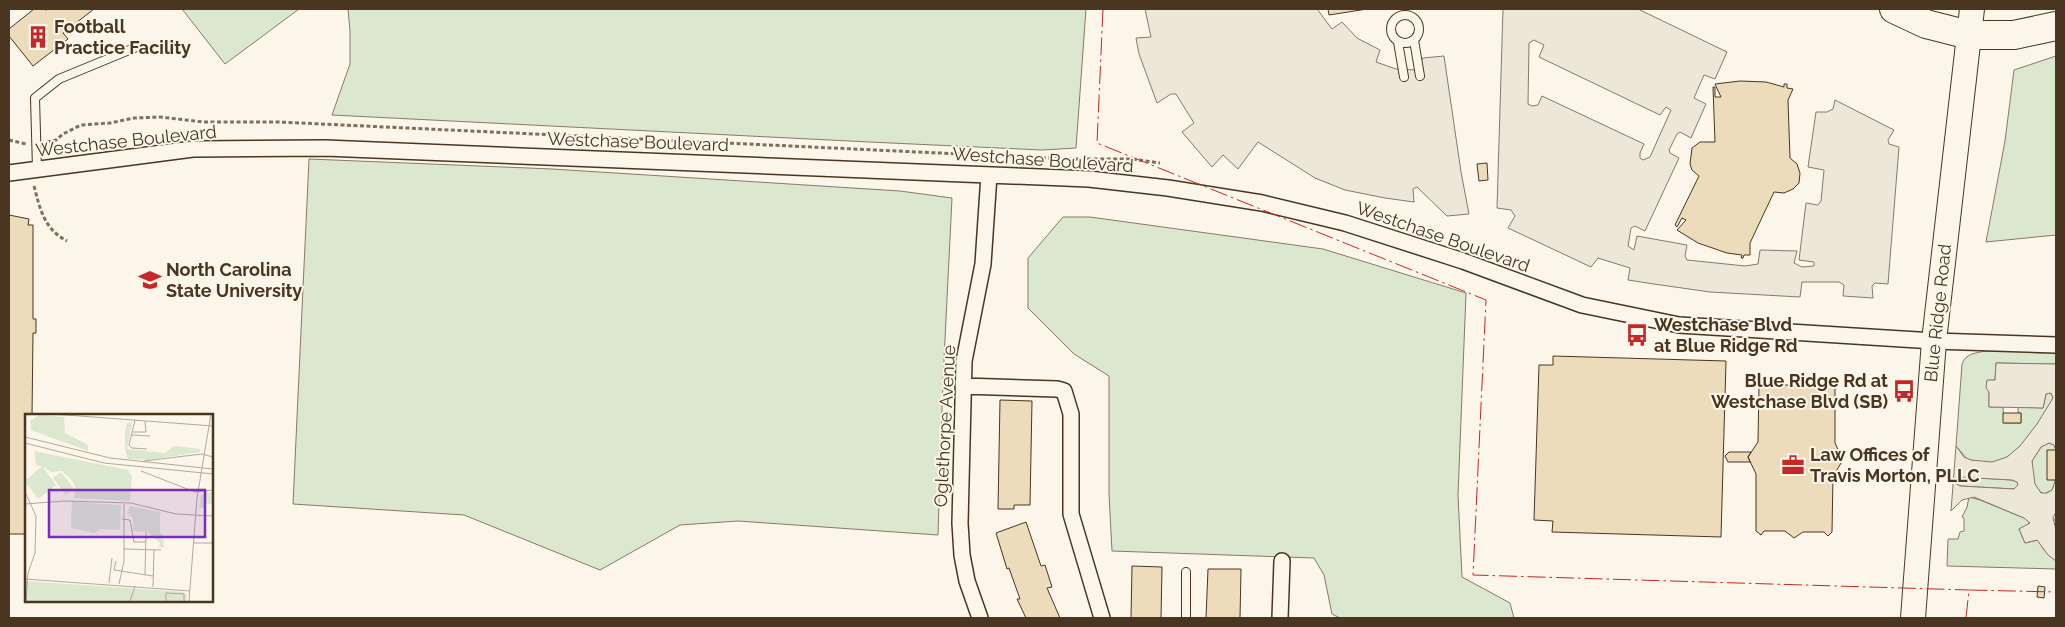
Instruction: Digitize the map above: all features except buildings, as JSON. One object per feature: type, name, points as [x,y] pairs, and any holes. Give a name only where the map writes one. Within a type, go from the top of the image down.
[{"type":"highway","points":[[1894,9],[1926,24],[1971,22],[2014,35],[2056,26]]},
{"type":"main road","name":"Blue Ridge Road","points":[[1912,618],[1934,341],[1971,22]]},
{"type":"street","name":"Westchase Boulevard","points":[[9,172],[193,149],[325,148],[1089,179],[1168,188],[1262,203],[1354,226],[1463,261],[1582,305],[1679,325],[1934,341],[2056,345]]},
{"type":"street","name":"Oglethorpe Avenue","points":[[980,618],[969,587],[962,555],[960,523],[964,361],[983,264],[989,175]]},
{"type":"street","points":[[963,386],[1064,391],[1072,414],[1071,514],[1102,618]]},
{"type":"street","points":[[1280,618],[1282,561]]},
{"type":"lane","points":[[1398,42],[1407,43],[1414,40],[1418,35],[1419,26],[1414,18],[1406,15],[1397,18],[1392,25],[1392,34],[1398,42],[1404,77]]},
{"type":"lane","points":[[1414,40],[1420,76]]},
{"type":"lane","points":[[37,169],[35,98],[60,79],[139,46]]},
{"type":"lane","points":[[1186,572],[1186,618]]},
{"type":"path","points":[[56,140],[63,134],[81,125],[110,124],[134,118],[160,117],[203,122],[279,122],[1057,159],[1132,159],[1160,163]]},
{"type":"path","points":[[9,140],[26,144]]},
{"type":"path","points":[[34,186],[41,214],[58,236],[67,241]]},
{"type":"green space","points":[[182,9],[299,9],[225,64]]},
{"type":"green space","points":[[348,9],[1086,9],[1076,148],[1042,150],[332,115],[350,64]]},
{"type":"green space","points":[[2056,56],[2056,235],[1986,242],[2005,141],[2014,70]]},
{"type":"green space","points":[[309,159],[552,169],[900,191],[952,198],[938,535],[738,521],[680,525],[600,570],[464,515],[293,504]]},
{"type":"green space","points":[[1063,217],[1090,217],[1323,249],[1466,293],[1458,495],[1462,577],[1510,603],[1514,618],[1340,618],[1332,614],[1324,575],[1314,558],[1112,551],[1109,494],[1109,376],[1074,354],[1028,308],[1028,258]]},
{"type":"green space","points":[[1986,351],[2056,352],[2056,364],[1996,363],[1995,380],[1987,381],[1989,407],[2003,407],[2004,423],[2021,423],[2021,413],[2018,413],[2018,407],[2043,408],[2046,394],[2051,393],[2053,398],[2037,425],[2022,443],[2006,457],[1994,462],[1979,462],[1967,459],[1956,446],[1962,364],[1969,356]]},
{"type":"green space","points":[[2049,443],[2054,445],[2056,449],[2055,482],[2052,490],[2044,494],[2035,484],[2032,461],[2041,447]]},
{"type":"green space","points":[[1956,478],[2012,480],[2017,482],[2018,485],[2014,489],[1960,486],[1955,483]]},
{"type":"green space","points":[[1969,497],[2029,520],[2029,524],[2019,529],[2025,543],[2038,540],[2044,550],[2056,561],[2056,569],[1947,566],[1948,539],[1958,539],[1960,532],[1964,531],[1964,518],[1962,517]]},
{"type":"shaded area","points":[[1145,9],[1317,9],[1332,29],[1342,22],[1357,38],[1380,50],[1376,62],[1396,69],[1416,70],[1423,58],[1444,56],[1469,214],[1447,216],[1417,187],[1413,189],[1414,202],[1345,190],[1315,178],[1258,142],[1238,169],[1223,155],[1212,167],[1182,132],[1194,123],[1176,94],[1171,94],[1157,103],[1139,54],[1136,38],[1151,37]]},
{"type":"shaded area","points":[[1503,9],[1638,9],[1727,52],[1715,79],[1704,75],[1694,98],[1706,104],[1691,138],[1680,132],[1677,134],[1669,150],[1670,153],[1679,158],[1645,231],[1635,226],[1631,228],[1628,246],[1634,250],[1637,236],[1687,245],[1685,256],[1687,260],[1745,266],[1758,264],[1760,250],[1797,251],[1794,263],[1802,267],[1814,266],[1814,262],[1799,260],[1806,203],[1818,205],[1821,201],[1824,170],[1808,167],[1816,112],[1827,112],[1833,109],[1835,100],[1894,130],[1888,140],[1889,144],[1899,147],[1888,284],[1875,283],[1872,286],[1873,298],[1843,296],[1844,285],[1839,282],[1802,282],[1800,297],[1710,292],[1628,280],[1630,268],[1598,258],[1591,267],[1508,228],[1515,216],[1511,210],[1497,208]],"holes":[[[1534,40],[1544,45],[1539,57],[1660,115],[1666,107],[1671,110],[1650,157],[1643,160],[1640,158],[1644,144],[1542,96],[1538,105],[1532,106],[1528,104],[1529,43]]]},
{"type":"shaded area","points":[[1996,363],[2056,364],[2056,451],[2054,445],[2049,443],[2041,447],[2032,461],[2035,484],[2041,493],[2047,493],[2052,490],[2055,482],[2056,455],[2056,512],[2053,518],[2056,530],[2056,561],[2048,555],[2037,540],[2025,543],[2019,529],[2030,523],[2024,518],[1974,497],[1962,500],[1951,511],[1956,446],[1964,457],[1971,460],[1992,462],[2007,457],[2020,446],[2037,424],[2053,398],[2051,393],[2046,394],[2043,408],[1989,407],[1989,392],[1986,388],[1987,380],[1995,380]],"holes":[[[1959,477],[2012,480],[2017,482],[2018,485],[2014,489],[1960,486],[1955,483],[1956,478]]]},
{"type":"power","points":[[1103,9],[1097,143],[1486,300],[1473,575],[1969,590]]},
{"type":"power","points":[[1966,618],[1969,590],[2056,592]]},
{"type":"place","name":"Football Practice Facility","points":[[38,37]]},
{"type":"place","name":"North Carolina State University","points":[[150,280]]},
{"type":"place","name":"Westchase Blvd at Blue Ridge Rd","points":[[1637,335]]},
{"type":"place","name":"Blue Ridge Rd at Westchase Blvd (SB)","points":[[1904,391]]},
{"type":"place","name":"Law Offices of Travis Morton, PLLC","points":[[1793,465]]}]
